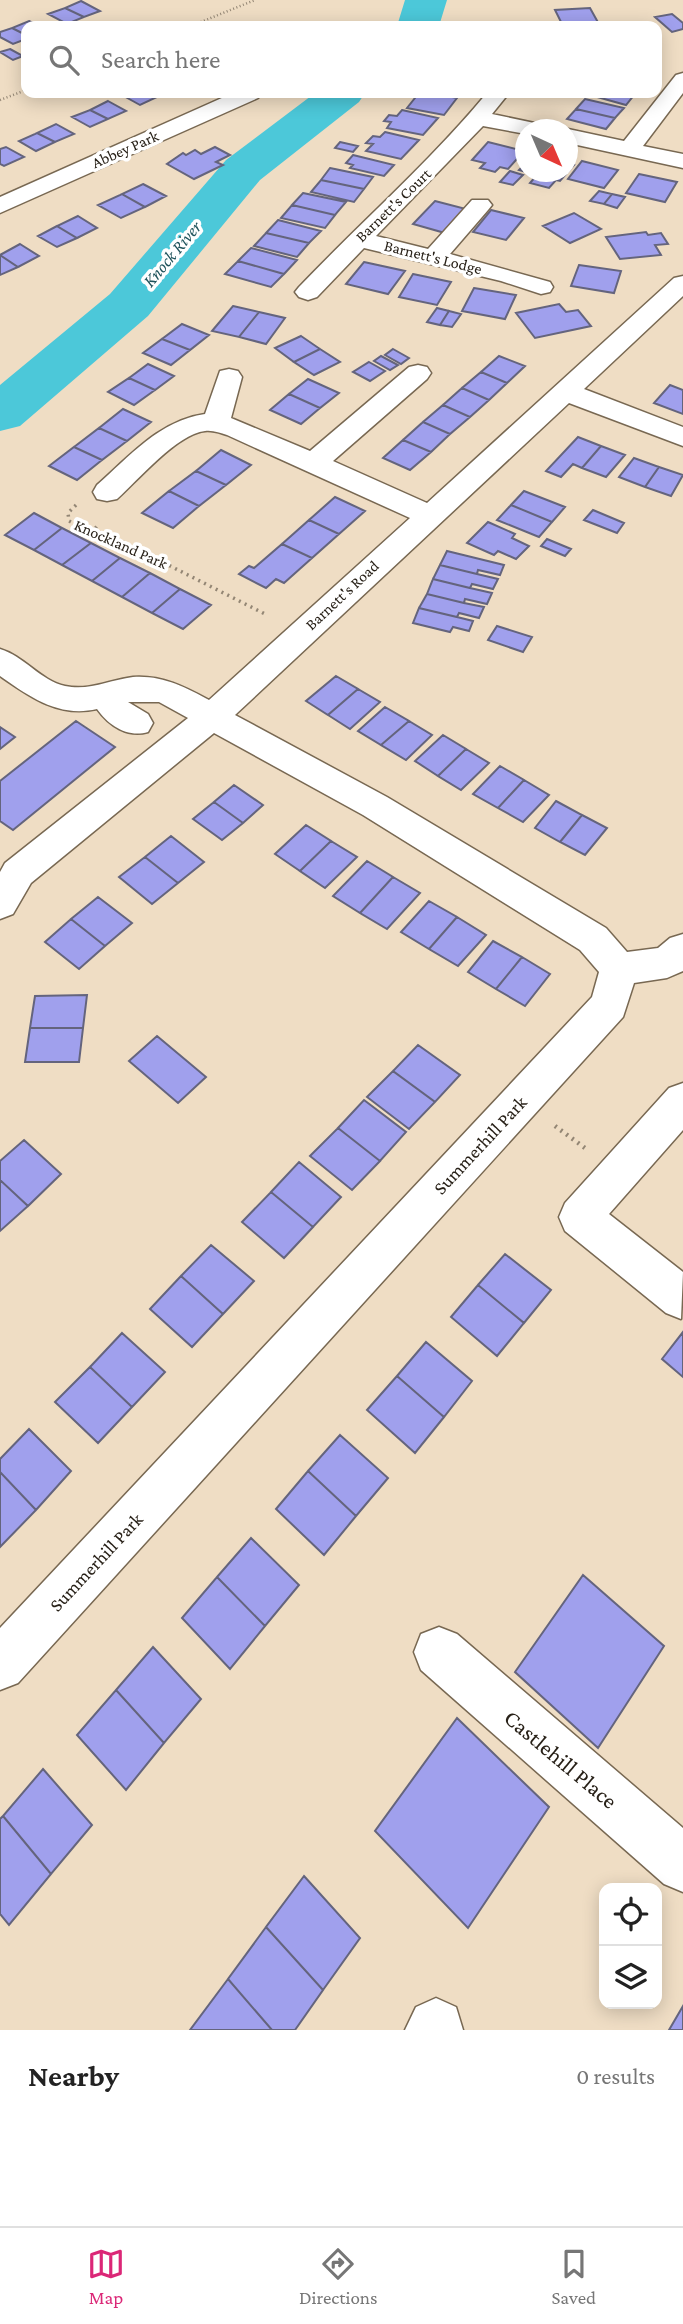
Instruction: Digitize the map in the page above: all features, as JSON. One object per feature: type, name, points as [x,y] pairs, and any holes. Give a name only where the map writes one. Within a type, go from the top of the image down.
[{"type":"street","points":[[629,148],[682,80],[662,76]]},
{"type":"street","name":"Abbey Park","points":[[0,206],[239,98]]},
{"type":"street","name":"Barnett's Court","points":[[308,292],[357,239],[413,188],[494,98]]},
{"type":"street","points":[[478,118],[515,126]]},
{"type":"street","points":[[578,138],[683,161]]},
{"type":"street","points":[[434,257],[480,205]]},
{"type":"street","name":"Barnett's Lodge","points":[[357,239],[509,276],[541,287]]},
{"type":"street","name":"Barnett's Lodge","points":[[509,276],[531,257]]},
{"type":"street","name":"Barnett's Road","points":[[0,904],[18,873],[213,716],[683,283]]},
{"type":"street","points":[[314,463],[418,373]]},
{"type":"street","points":[[216,422],[229,377]]},
{"type":"street","points":[[564,391],[683,437]]},
{"type":"street","points":[[107,492],[175,433],[197,423],[216,422],[429,515]]},
{"type":"street","points":[[0,660],[51,695],[82,701],[134,689],[165,691],[375,806],[593,939],[619,969],[667,962],[683,949]]},
{"type":"street","points":[[105,696],[115,710],[135,723]]},
{"type":"street","name":"Summerhill Park","points":[[0,1665],[609,1005],[619,969]]},
{"type":"street","points":[[683,1101],[580,1217],[681,1298],[683,1296]]},
{"type":"street","name":"Castlehill Place","points":[[439,1652],[489,1700],[575,1768],[683,1865]]},
{"type":"path","points":[[204,21],[256,0]]},
{"type":"path","points":[[0,100],[21,91]]},
{"type":"path","name":"Knockland Park","points":[[107,492],[80,502],[68,513],[69,521],[91,533],[111,536],[302,632]]},
{"type":"path","points":[[521,1101],[619,1173]]},
{"type":"building","points":[[81,1],[100,11],[84,17],[65,8]]},
{"type":"building","points":[[65,8],[84,17],[74,21],[61,21],[48,14]]},
{"type":"building","points":[[590,8],[597,21],[560,21],[555,10]]},
{"type":"building","points":[[672,14],[683,23],[683,29],[672,32],[655,17]]},
{"type":"building","points":[[21,24],[21,32],[12,28]]},
{"type":"building","points":[[12,28],[21,32],[21,41],[13,44],[0,37],[0,32]]},
{"type":"building","points":[[10,49],[21,57],[13,60],[0,52]]},
{"type":"building","points":[[127,98],[155,98],[140,105]]},
{"type":"building","points":[[415,98],[457,98],[444,115],[407,108]]},
{"type":"building","points":[[601,98],[632,98],[626,105]]},
{"type":"building","points":[[585,99],[624,108],[615,118],[576,109]]},
{"type":"building","points":[[108,101],[126,111],[108,119],[90,110]]},
{"type":"building","points":[[576,109],[615,118],[606,129],[578,122],[578,119],[567,119]]},
{"type":"building","points":[[90,110],[108,119],[90,127],[72,117]]},
{"type":"building","points":[[402,110],[438,118],[423,135],[387,128],[391,122],[384,121],[389,115],[397,116]]},
{"type":"building","points":[[56,124],[74,134],[55,142],[37,133]]},
{"type":"building","points":[[385,132],[419,140],[401,159],[366,151],[373,144],[366,143],[373,136],[380,137]]},
{"type":"building","points":[[37,133],[55,142],[36,151],[19,141]]},
{"type":"building","points":[[340,142],[358,146],[353,152],[335,148]]},
{"type":"building","points":[[488,142],[515,149],[515,161],[508,169],[500,167],[495,172],[480,168],[485,163],[472,160]]},
{"type":"building","points":[[6,147],[24,157],[4,166],[0,164],[0,149]]},
{"type":"building","points":[[215,147],[230,155],[216,162],[223,165],[194,179],[167,164],[183,153],[186,155],[195,150],[201,154]]},
{"type":"building","points":[[353,155],[394,165],[384,176],[350,168],[353,165],[346,163]]},
{"type":"building","points":[[582,161],[618,170],[604,188],[578,182],[578,166]]},
{"type":"building","points":[[330,168],[373,177],[364,189],[321,180]]},
{"type":"building","points":[[510,171],[515,173],[516,182],[513,185],[500,182]]},
{"type":"building","points":[[639,174],[677,182],[665,202],[626,193]]},
{"type":"building","points":[[321,180],[364,189],[354,202],[311,192]]},
{"type":"building","points":[[531,182],[554,182],[549,188]]},
{"type":"building","points":[[143,184],[166,196],[145,207],[122,194]]},
{"type":"building","points":[[599,191],[612,194],[604,204],[590,201]]},
{"type":"building","points":[[303,193],[346,202],[335,215],[292,205]]},
{"type":"building","points":[[122,194],[145,207],[121,218],[98,205]]},
{"type":"building","points":[[612,194],[625,197],[617,208],[604,204]]},
{"type":"building","points":[[435,201],[466,209],[445,233],[413,224]]},
{"type":"building","points":[[292,205],[335,215],[325,228],[281,218]]},
{"type":"building","points":[[491,210],[524,218],[506,240],[473,232]]},
{"type":"building","points":[[574,213],[601,229],[570,243],[543,226]]},
{"type":"building","points":[[78,216],[97,228],[77,238],[57,226]]},
{"type":"building","points":[[278,220],[321,231],[309,243],[266,233]]},
{"type":"building","points":[[57,226],[77,238],[57,247],[38,236]]},
{"type":"building","points":[[646,232],[648,235],[661,233],[668,244],[655,245],[661,255],[620,259],[606,237]]},
{"type":"building","points":[[266,233],[309,243],[297,257],[254,246]]},
{"type":"building","points":[[20,244],[39,256],[18,267],[0,255]]},
{"type":"building","points":[[251,248],[297,260],[284,274],[238,261]]},
{"type":"building","points":[[0,255],[18,267],[0,275]]},
{"type":"building","points":[[238,261],[284,274],[271,287],[225,274]]},
{"type":"building","points":[[364,262],[405,271],[388,294],[346,284]]},
{"type":"building","points":[[579,265],[621,271],[614,293],[571,286]]},
{"type":"building","points":[[413,274],[451,282],[437,305],[399,297]]},
{"type":"building","points":[[474,288],[516,295],[505,319],[462,311]]},
{"type":"building","points":[[559,304],[566,312],[578,310],[591,326],[535,338],[516,313]]},
{"type":"building","points":[[233,306],[259,312],[239,337],[212,331]]},
{"type":"building","points":[[437,308],[449,311],[440,325],[427,322]]},
{"type":"building","points":[[449,311],[461,314],[452,327],[440,325]]},
{"type":"building","points":[[259,312],[285,318],[266,344],[239,337]]},
{"type":"building","points":[[182,324],[209,335],[190,350],[162,339]]},
{"type":"building","points":[[301,336],[320,349],[294,362],[275,348]]},
{"type":"building","points":[[162,339],[190,350],[171,365],[143,353]]},
{"type":"building","points":[[320,349],[340,362],[314,375],[294,362]]},
{"type":"building","points":[[393,349],[409,358],[401,364],[385,355]]},
{"type":"building","points":[[381,356],[398,365],[390,370],[374,361]]},
{"type":"building","points":[[499,356],[525,366],[507,383],[481,372]]},
{"type":"building","points":[[369,362],[385,371],[370,381],[353,372]]},
{"type":"building","points":[[148,364],[174,376],[155,390],[129,378]]},
{"type":"building","points":[[481,372],[507,383],[489,400],[462,388]]},
{"type":"building","points":[[129,378],[155,390],[134,405],[108,392]]},
{"type":"building","points":[[308,379],[339,393],[320,408],[289,394]]},
{"type":"building","points":[[670,385],[683,390],[683,414],[654,403]]},
{"type":"building","points":[[462,388],[489,400],[470,417],[443,405]]},
{"type":"building","points":[[289,394],[320,408],[301,424],[270,410]]},
{"type":"building","points":[[443,405],[470,417],[450,434],[423,422]]},
{"type":"building","points":[[123,409],[151,422],[127,441],[99,428]]},
{"type":"building","points":[[423,422],[450,434],[431,452],[403,440]]},
{"type":"building","points":[[99,428],[127,441],[102,460],[74,447]]},
{"type":"building","points":[[578,437],[601,446],[582,468],[573,464],[561,477],[546,471]]},
{"type":"building","points":[[403,440],[431,452],[410,470],[383,458]]},
{"type":"building","points":[[601,446],[625,455],[606,477],[582,468]]},
{"type":"building","points":[[74,447],[102,460],[77,480],[49,466]]},
{"type":"building","points":[[221,450],[251,465],[226,485],[196,471]]},
{"type":"building","points":[[634,458],[659,467],[645,487],[619,477]]},
{"type":"building","points":[[659,467],[683,475],[671,496],[645,487]]},
{"type":"building","points":[[196,471],[226,485],[199,506],[169,491]]},
{"type":"building","points":[[169,491],[199,506],[173,528],[142,513]]},
{"type":"building","points":[[524,491],[565,507],[552,522],[511,505]]},
{"type":"building","points":[[335,497],[365,511],[339,534],[309,520]]},
{"type":"building","points":[[511,505],[552,522],[539,537],[497,520]]},
{"type":"building","points":[[593,510],[624,523],[617,533],[584,520]]},
{"type":"building","points":[[34,513],[62,528],[34,550],[5,535]]},
{"type":"building","points":[[309,520],[339,534],[312,558],[282,544]]},
{"type":"building","points":[[488,522],[515,534],[512,538],[529,546],[516,559],[498,551],[494,555],[467,543]]},
{"type":"building","points":[[62,528],[91,543],[62,565],[34,550]]},
{"type":"building","points":[[547,539],[571,549],[565,556],[541,546]]},
{"type":"building","points":[[91,543],[120,558],[92,581],[62,565]]},
{"type":"building","points":[[282,544],[312,558],[284,583],[276,579],[266,588],[239,574],[249,566],[254,568]]},
{"type":"building","points":[[447,551],[504,565],[500,575],[478,570],[477,574],[440,565]]},
{"type":"building","points":[[120,558],[150,573],[122,597],[92,581]]},
{"type":"building","points":[[440,565],[498,579],[493,589],[472,584],[470,588],[433,579]]},
{"type":"building","points":[[150,573],[180,589],[152,613],[122,597]]},
{"type":"building","points":[[433,579],[492,593],[487,604],[465,599],[464,603],[427,594]]},
{"type":"building","points":[[180,589],[211,605],[183,629],[152,613]]},
{"type":"building","points":[[427,594],[484,607],[479,618],[459,613],[457,617],[419,608]]},
{"type":"building","points":[[419,608],[473,621],[469,631],[453,627],[450,632],[413,623]]},
{"type":"building","points":[[497,626],[532,637],[523,652],[488,640]]},
{"type":"building","points":[[336,676],[358,689],[328,715],[306,701]]},
{"type":"building","points":[[358,689],[380,702],[350,729],[328,715]]},
{"type":"building","points":[[385,707],[409,721],[381,745],[358,731]]},
{"type":"building","points":[[76,721],[115,747],[13,830],[0,821],[0,781]]},
{"type":"building","points":[[409,721],[432,735],[406,760],[381,745]]},
{"type":"building","points":[[0,727],[15,737],[0,749]]},
{"type":"building","points":[[443,735],[466,749],[438,776],[415,761]]},
{"type":"building","points":[[466,749],[489,763],[461,790],[438,776]]},
{"type":"building","points":[[500,766],[524,780],[498,808],[473,794]]},
{"type":"building","points":[[524,780],[549,795],[523,822],[498,808]]},
{"type":"building","points":[[234,785],[263,805],[243,823],[214,802]]},
{"type":"building","points":[[556,801],[582,815],[560,842],[535,828]]},
{"type":"building","points":[[214,802],[243,823],[222,840],[193,819]]},
{"type":"building","points":[[582,815],[607,828],[585,855],[560,842]]},
{"type":"building","points":[[306,825],[331,841],[300,871],[275,854]]},
{"type":"building","points":[[171,836],[204,862],[178,883],[145,857]]},
{"type":"building","points":[[331,841],[357,857],[325,888],[300,871]]},
{"type":"building","points":[[145,857],[178,883],[152,904],[119,877]]},
{"type":"building","points":[[367,861],[393,877],[360,913],[333,896]]},
{"type":"building","points":[[393,877],[420,893],[387,929],[360,913]]},
{"type":"building","points":[[98,897],[132,923],[105,946],[71,919]]},
{"type":"building","points":[[429,901],[457,917],[429,949],[401,932]]},
{"type":"building","points":[[457,917],[486,935],[458,966],[429,949]]},
{"type":"building","points":[[71,919],[105,946],[79,969],[45,942]]},
{"type":"building","points":[[493,941],[522,957],[496,989],[468,972]]},
{"type":"building","points":[[522,957],[550,974],[525,1006],[496,989]]},
{"type":"building","points":[[87,995],[83,1028],[30,1028],[35,996]]},
{"type":"building","points":[[30,1028],[83,1028],[79,1062],[25,1062]]},
{"type":"building","points":[[157,1036],[206,1077],[178,1103],[129,1061]]},
{"type":"building","points":[[418,1045],[460,1075],[435,1102],[393,1071]]},
{"type":"building","points":[[393,1071],[435,1102],[409,1129],[367,1097]]},
{"type":"building","points":[[364,1100],[406,1132],[380,1161],[338,1128]]},
{"type":"building","points":[[338,1128],[380,1161],[352,1190],[310,1156]]},
{"type":"building","points":[[24,1140],[61,1174],[28,1206],[0,1180],[0,1161]]},
{"type":"building","points":[[299,1162],[341,1197],[313,1227],[271,1192]]},
{"type":"building","points":[[0,1180],[28,1206],[0,1231]]},
{"type":"building","points":[[271,1192],[313,1227],[284,1258],[242,1222]]},
{"type":"building","points":[[211,1245],[254,1281],[223,1314],[181,1276]]},
{"type":"building","points":[[505,1254],[551,1290],[524,1323],[478,1285]]},
{"type":"building","points":[[181,1276],[223,1314],[192,1347],[150,1309]]},
{"type":"building","points":[[478,1285],[524,1323],[497,1356],[451,1317]]},
{"type":"building","points":[[683,1332],[683,1377],[662,1359]]},
{"type":"building","points":[[122,1333],[165,1372],[132,1407],[90,1367]]},
{"type":"building","points":[[426,1342],[472,1381],[444,1417],[397,1376]]},
{"type":"building","points":[[90,1367],[132,1407],[98,1443],[55,1402]]},
{"type":"building","points":[[397,1376],[444,1417],[415,1453],[367,1410]]},
{"type":"building","points":[[29,1429],[71,1471],[36,1510],[0,1472],[0,1459]]},
{"type":"building","points":[[340,1435],[388,1478],[356,1516],[308,1471]]},
{"type":"building","points":[[308,1471],[356,1516],[324,1555],[276,1509]]},
{"type":"building","points":[[0,1472],[36,1510],[0,1547]]},
{"type":"building","points":[[251,1538],[299,1585],[265,1626],[217,1577]]},
{"type":"building","points":[[583,1575],[664,1646],[598,1748],[515,1672]]},
{"type":"building","points":[[217,1577],[265,1626],[230,1669],[182,1618]]},
{"type":"building","points":[[153,1647],[201,1699],[164,1743],[116,1690]]},
{"type":"building","points":[[116,1690],[164,1743],[126,1790],[77,1735]]},
{"type":"building","points":[[457,1718],[549,1807],[468,1928],[375,1831]]},
{"type":"building","points":[[43,1769],[92,1825],[51,1874],[3,1816]]},
{"type":"building","points":[[3,1816],[51,1874],[9,1925],[0,1914],[0,1819]]},
{"type":"building","points":[[304,1876],[360,1938],[323,1990],[266,1927]]},
{"type":"building","points":[[266,1927],[323,1990],[295,2030],[272,2030],[228,1979]]},
{"type":"building","points":[[228,1979],[272,2030],[190,2030]]},
{"type":"building","points":[[683,2006],[683,2030],[669,2030]]},
{"type":"waterway","name":"Knock River","points":[[420,21],[426,0]]},
{"type":"waterway","name":"Knock River","points":[[0,414],[129,305],[243,170],[337,98]]}]
